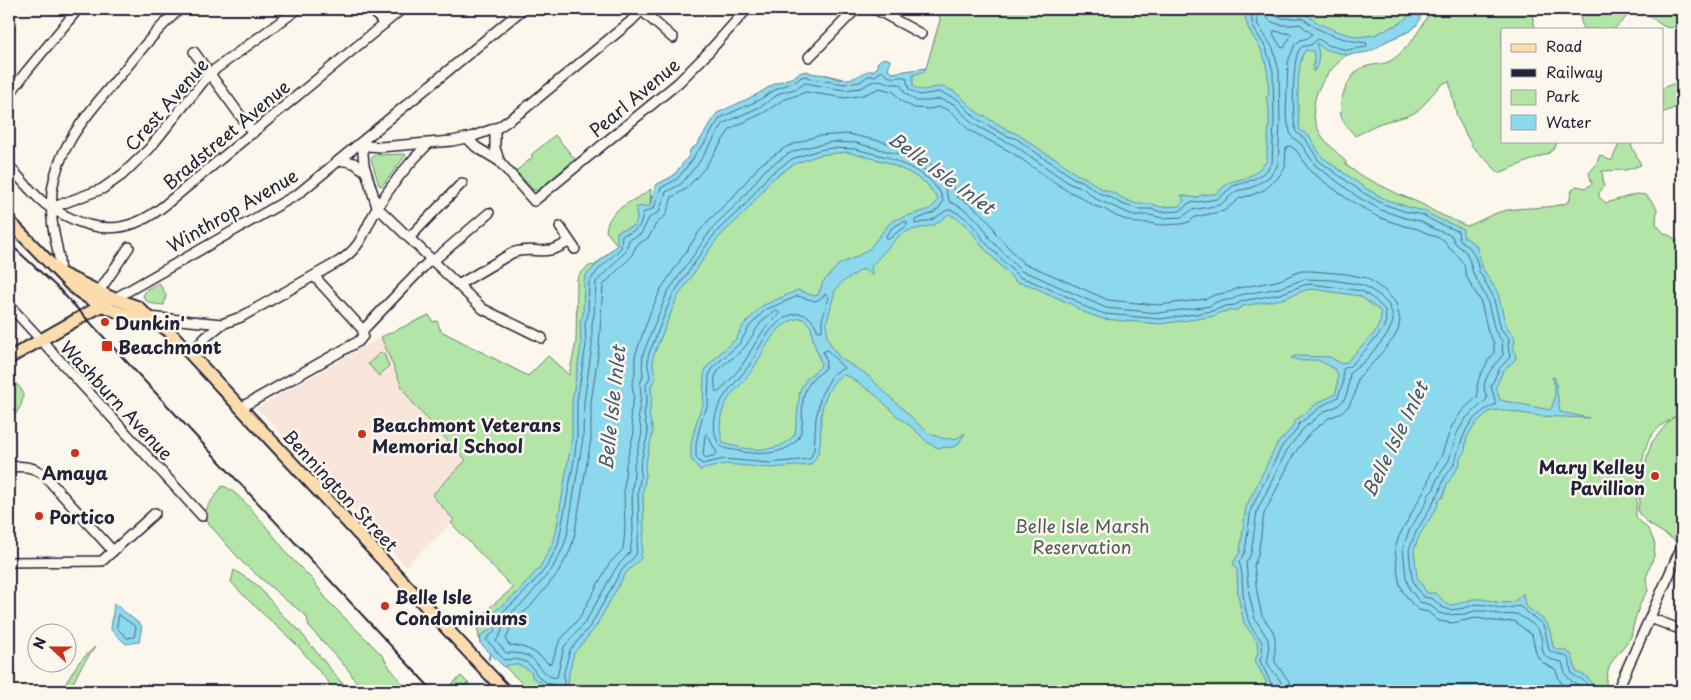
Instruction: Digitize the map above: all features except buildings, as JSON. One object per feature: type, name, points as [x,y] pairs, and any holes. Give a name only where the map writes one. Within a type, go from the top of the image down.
[{"type":"main road","name":"Bennington Street","points":[[9,221],[75,289],[135,316],[148,317]]},
{"type":"main road","name":"Winthrop Avenue","points":[[9,358],[41,340],[98,299],[114,299]]},
{"type":"main road","name":"Bennington Street","points":[[114,299],[138,307],[148,317],[169,332],[505,691]]},
{"type":"street","points":[[9,95],[78,9]]},
{"type":"street","points":[[60,272],[59,253],[51,208],[53,186],[63,152],[74,132],[159,29],[180,9]]},
{"type":"street","name":"Crest Avenue","points":[[51,208],[102,189],[122,175],[149,149],[210,73],[298,9]]},
{"type":"street","points":[[372,9],[384,24]]},
{"type":"street","name":"Bradstreet Avenue","points":[[9,166],[42,202],[80,222],[98,227],[115,228],[138,222],[160,209],[402,9]]},
{"type":"street","name":"Winthrop Avenue","points":[[114,299],[293,198],[523,9]]},
{"type":"street","points":[[362,142],[368,146],[376,147],[428,144],[467,138],[506,123],[522,112],[630,22],[642,9],[672,38]]},
{"type":"street","name":"Pearl Avenue","points":[[499,160],[534,201],[678,83],[747,9]]},
{"type":"street","points":[[809,57],[856,9]]},
{"type":"street","points":[[875,9],[921,34]]},
{"type":"street","points":[[194,52],[253,133]]},
{"type":"street","points":[[495,128],[495,148],[499,160]]},
{"type":"street","points":[[467,138],[476,147],[499,160]]},
{"type":"street","points":[[362,142],[366,172],[377,207],[483,309],[542,338]]},
{"type":"street","points":[[190,354],[222,324],[241,317],[344,259],[364,236],[377,207],[401,172],[428,144]]},
{"type":"street","points":[[340,160],[354,163],[366,172]]},
{"type":"street","points":[[409,238],[462,183]]},
{"type":"street","points":[[240,408],[359,341],[363,330],[432,260],[489,213]]},
{"type":"street","points":[[458,285],[512,253],[554,250],[572,245],[560,227]]},
{"type":"street","points":[[98,299],[129,247]]},
{"type":"street","points":[[314,276],[363,330]]},
{"type":"street","name":"Washburn Avenue","points":[[9,305],[202,516]]},
{"type":"street","points":[[148,317],[222,324]]},
{"type":"street","points":[[9,467],[25,466],[34,468],[43,474],[113,551]]},
{"type":"street","points":[[9,562],[102,561],[155,513]]},
{"type":"street","points":[[1619,691],[1682,546]]},
{"type":"street","points":[[1650,618],[1682,630]]},
{"type":"shaded area","name":"Beachmont Veterans Memorial School","points":[[381,337],[403,389],[415,406],[466,461],[454,520],[406,566],[257,408]]},
{"type":"green space","name":"Belle Isle Marsh Reservation","points":[[927,9],[1418,9],[1418,22],[1410,31],[1364,53],[1346,56],[1332,68],[1321,83],[1315,100],[1314,118],[1319,132],[1326,141],[1346,162],[1346,165],[1360,175],[1467,226],[1503,211],[1553,206],[1569,202],[1572,190],[1576,186],[1586,188],[1592,184],[1589,173],[1600,155],[1612,160],[1620,142],[1630,142],[1641,165],[1626,170],[1602,171],[1604,186],[1599,193],[1599,197],[1606,203],[1636,194],[1646,195],[1657,208],[1656,224],[1664,233],[1676,239],[1682,246],[1682,411],[1671,419],[1682,413],[1682,528],[1676,541],[1649,524],[1639,514],[1638,509],[1647,457],[1652,442],[1670,420],[1658,428],[1649,439],[1644,454],[1638,489],[1636,517],[1649,530],[1655,544],[1654,556],[1646,578],[1648,591],[1639,607],[1631,637],[1610,666],[1606,680],[1606,689],[1602,691],[530,691],[480,643],[477,625],[488,609],[513,588],[451,523],[454,520],[432,495],[466,460],[415,406],[403,389],[381,337],[429,315],[433,322],[437,321],[441,331],[528,376],[548,356],[569,375],[576,342],[577,279],[585,269],[591,265],[594,266],[617,245],[606,231],[608,223],[612,216],[623,206],[651,189],[650,204],[656,185],[673,176],[689,156],[690,150],[697,145],[717,114],[776,83],[807,71],[814,74],[850,79],[873,71],[878,67],[877,63],[884,58],[890,60],[888,70],[893,73],[926,68],[940,17]]},
{"type":"green space","points":[[1430,9],[1531,9],[1535,28],[1501,28],[1501,142],[1557,142],[1555,148],[1549,153],[1499,173],[1472,146],[1457,117],[1449,81],[1440,86],[1413,114],[1373,126],[1355,136],[1344,123],[1341,115],[1341,101],[1347,85],[1360,69],[1387,63],[1402,52],[1414,38]]},
{"type":"green space","points":[[1578,9],[1674,9],[1679,24],[1673,27],[1663,26],[1648,15],[1636,12],[1627,16],[1615,28],[1583,28]]},
{"type":"green space","points":[[1678,82],[1682,93],[1682,105],[1664,112],[1664,87]]},
{"type":"green space","points":[[555,135],[575,159],[539,190],[533,190],[516,171],[533,157],[531,155]]},
{"type":"green space","points":[[375,155],[406,155],[382,186],[379,185],[371,159]]},
{"type":"green space","points":[[159,283],[166,295],[164,305],[149,303],[143,296],[147,289]]},
{"type":"green space","points":[[380,353],[384,354],[389,366],[379,376],[368,364]]},
{"type":"green space","points":[[11,381],[18,385],[23,395],[17,412],[9,422],[9,382]]},
{"type":"green space","points":[[222,486],[229,489],[246,503],[286,553],[312,579],[328,601],[382,655],[404,685],[413,691],[336,691],[296,644],[231,582],[234,570],[257,585],[284,617],[297,628],[341,682],[350,689],[356,687],[358,683],[350,672],[309,627],[307,617],[242,562],[209,524],[206,513],[207,508]]},
{"type":"green space","points":[[95,647],[81,667],[69,691],[61,691],[73,672],[78,672],[79,662]]},
{"type":"green space","points":[[461,676],[476,691],[450,691],[452,684]]},
{"type":"water","points":[[1245,9],[1271,9],[1286,14],[1303,13],[1318,23],[1336,31],[1358,37],[1374,35],[1400,23],[1408,17],[1409,14],[1405,9],[1418,9],[1420,20],[1412,30],[1386,41],[1368,52],[1347,55],[1324,49],[1316,43],[1319,58],[1313,72],[1313,51],[1306,50],[1300,63],[1299,75],[1298,113],[1300,130],[1309,136],[1322,157],[1365,188],[1385,199],[1424,211],[1463,229],[1463,236],[1476,245],[1483,269],[1498,293],[1506,327],[1514,336],[1515,342],[1513,347],[1516,356],[1515,360],[1503,371],[1496,387],[1500,400],[1550,410],[1555,394],[1552,377],[1555,378],[1560,412],[1589,418],[1540,416],[1501,410],[1490,411],[1476,423],[1467,437],[1465,451],[1460,458],[1460,464],[1447,484],[1443,497],[1439,500],[1437,507],[1419,536],[1414,550],[1417,577],[1427,593],[1435,593],[1450,605],[1473,599],[1506,603],[1518,599],[1523,593],[1525,606],[1548,626],[1553,647],[1565,650],[1572,655],[1576,672],[1588,678],[1592,691],[1276,691],[1266,687],[1266,681],[1255,661],[1258,653],[1257,641],[1244,623],[1238,596],[1237,571],[1233,563],[1240,552],[1246,507],[1277,444],[1291,429],[1295,421],[1319,402],[1335,394],[1337,388],[1338,375],[1335,369],[1318,360],[1302,361],[1291,358],[1294,356],[1330,357],[1342,364],[1347,362],[1375,332],[1381,318],[1380,311],[1360,296],[1312,289],[1282,299],[1243,306],[1237,310],[1196,319],[1160,324],[1103,319],[1081,311],[1073,305],[1029,285],[1016,282],[980,244],[967,227],[949,214],[934,225],[908,231],[899,236],[872,265],[873,276],[863,269],[841,283],[835,291],[827,321],[827,336],[840,358],[866,374],[928,433],[950,439],[958,438],[965,433],[958,445],[938,448],[928,443],[877,396],[850,377],[843,375],[834,383],[825,400],[822,412],[819,450],[810,465],[770,468],[725,464],[700,470],[691,459],[691,443],[703,405],[706,368],[736,339],[744,324],[762,306],[798,290],[814,296],[818,295],[823,282],[838,265],[870,248],[894,220],[930,209],[938,199],[926,183],[908,172],[886,162],[846,152],[820,155],[794,164],[771,180],[748,209],[714,243],[677,298],[653,357],[656,378],[651,386],[652,399],[649,415],[653,432],[645,466],[646,475],[643,491],[644,531],[641,558],[625,574],[595,628],[574,653],[569,673],[568,691],[551,691],[551,689],[532,677],[532,673],[519,665],[512,664],[504,667],[480,643],[481,635],[490,630],[494,612],[517,593],[540,567],[553,543],[572,437],[572,401],[581,345],[580,322],[583,315],[584,281],[586,275],[617,245],[617,232],[634,226],[637,219],[637,207],[650,206],[656,185],[673,176],[689,156],[690,150],[697,145],[717,113],[799,73],[807,71],[837,79],[849,79],[867,71],[873,71],[878,67],[878,62],[886,59],[890,60],[888,70],[893,73],[926,68],[923,72],[913,75],[913,86],[919,90],[939,87],[947,88],[960,96],[981,115],[1019,135],[1057,159],[1076,174],[1102,189],[1137,204],[1152,204],[1161,207],[1179,206],[1184,201],[1181,195],[1196,198],[1201,195],[1215,194],[1230,182],[1246,178],[1255,173],[1267,161],[1269,111],[1266,98],[1269,94],[1267,69],[1265,60],[1245,17]],"holes":[[[800,318],[805,320],[811,327],[813,340],[821,363],[820,367],[807,378],[800,390],[795,434],[780,446],[771,448],[741,448],[723,443],[720,428],[723,410],[727,401],[753,369],[769,342],[781,327],[790,321]]]},
{"type":"water","points":[[114,603],[142,626],[139,642],[126,644],[111,630]]},
{"type":"waterway","name":"Belle Isle Inlet","points":[[489,659],[490,653]]},
{"type":"waterway","points":[[457,691],[467,684]]},
{"type":"railway","points":[[9,243],[59,289],[433,691]]},
{"type":"place","name":"Dunkin'","points":[[105,322]]},
{"type":"place","name":"Beachmont","points":[[107,346]]},
{"type":"place","name":"Beachmont Veterans Memorial School","points":[[362,434]]},
{"type":"place","name":"Amaya","points":[[75,453]]},
{"type":"place","name":"Mary Kelley Pavillion","points":[[1655,476]]},
{"type":"place","name":"Portico","points":[[39,516]]},
{"type":"place","name":"Belle Isle Condominiums","points":[[385,606]]}]
